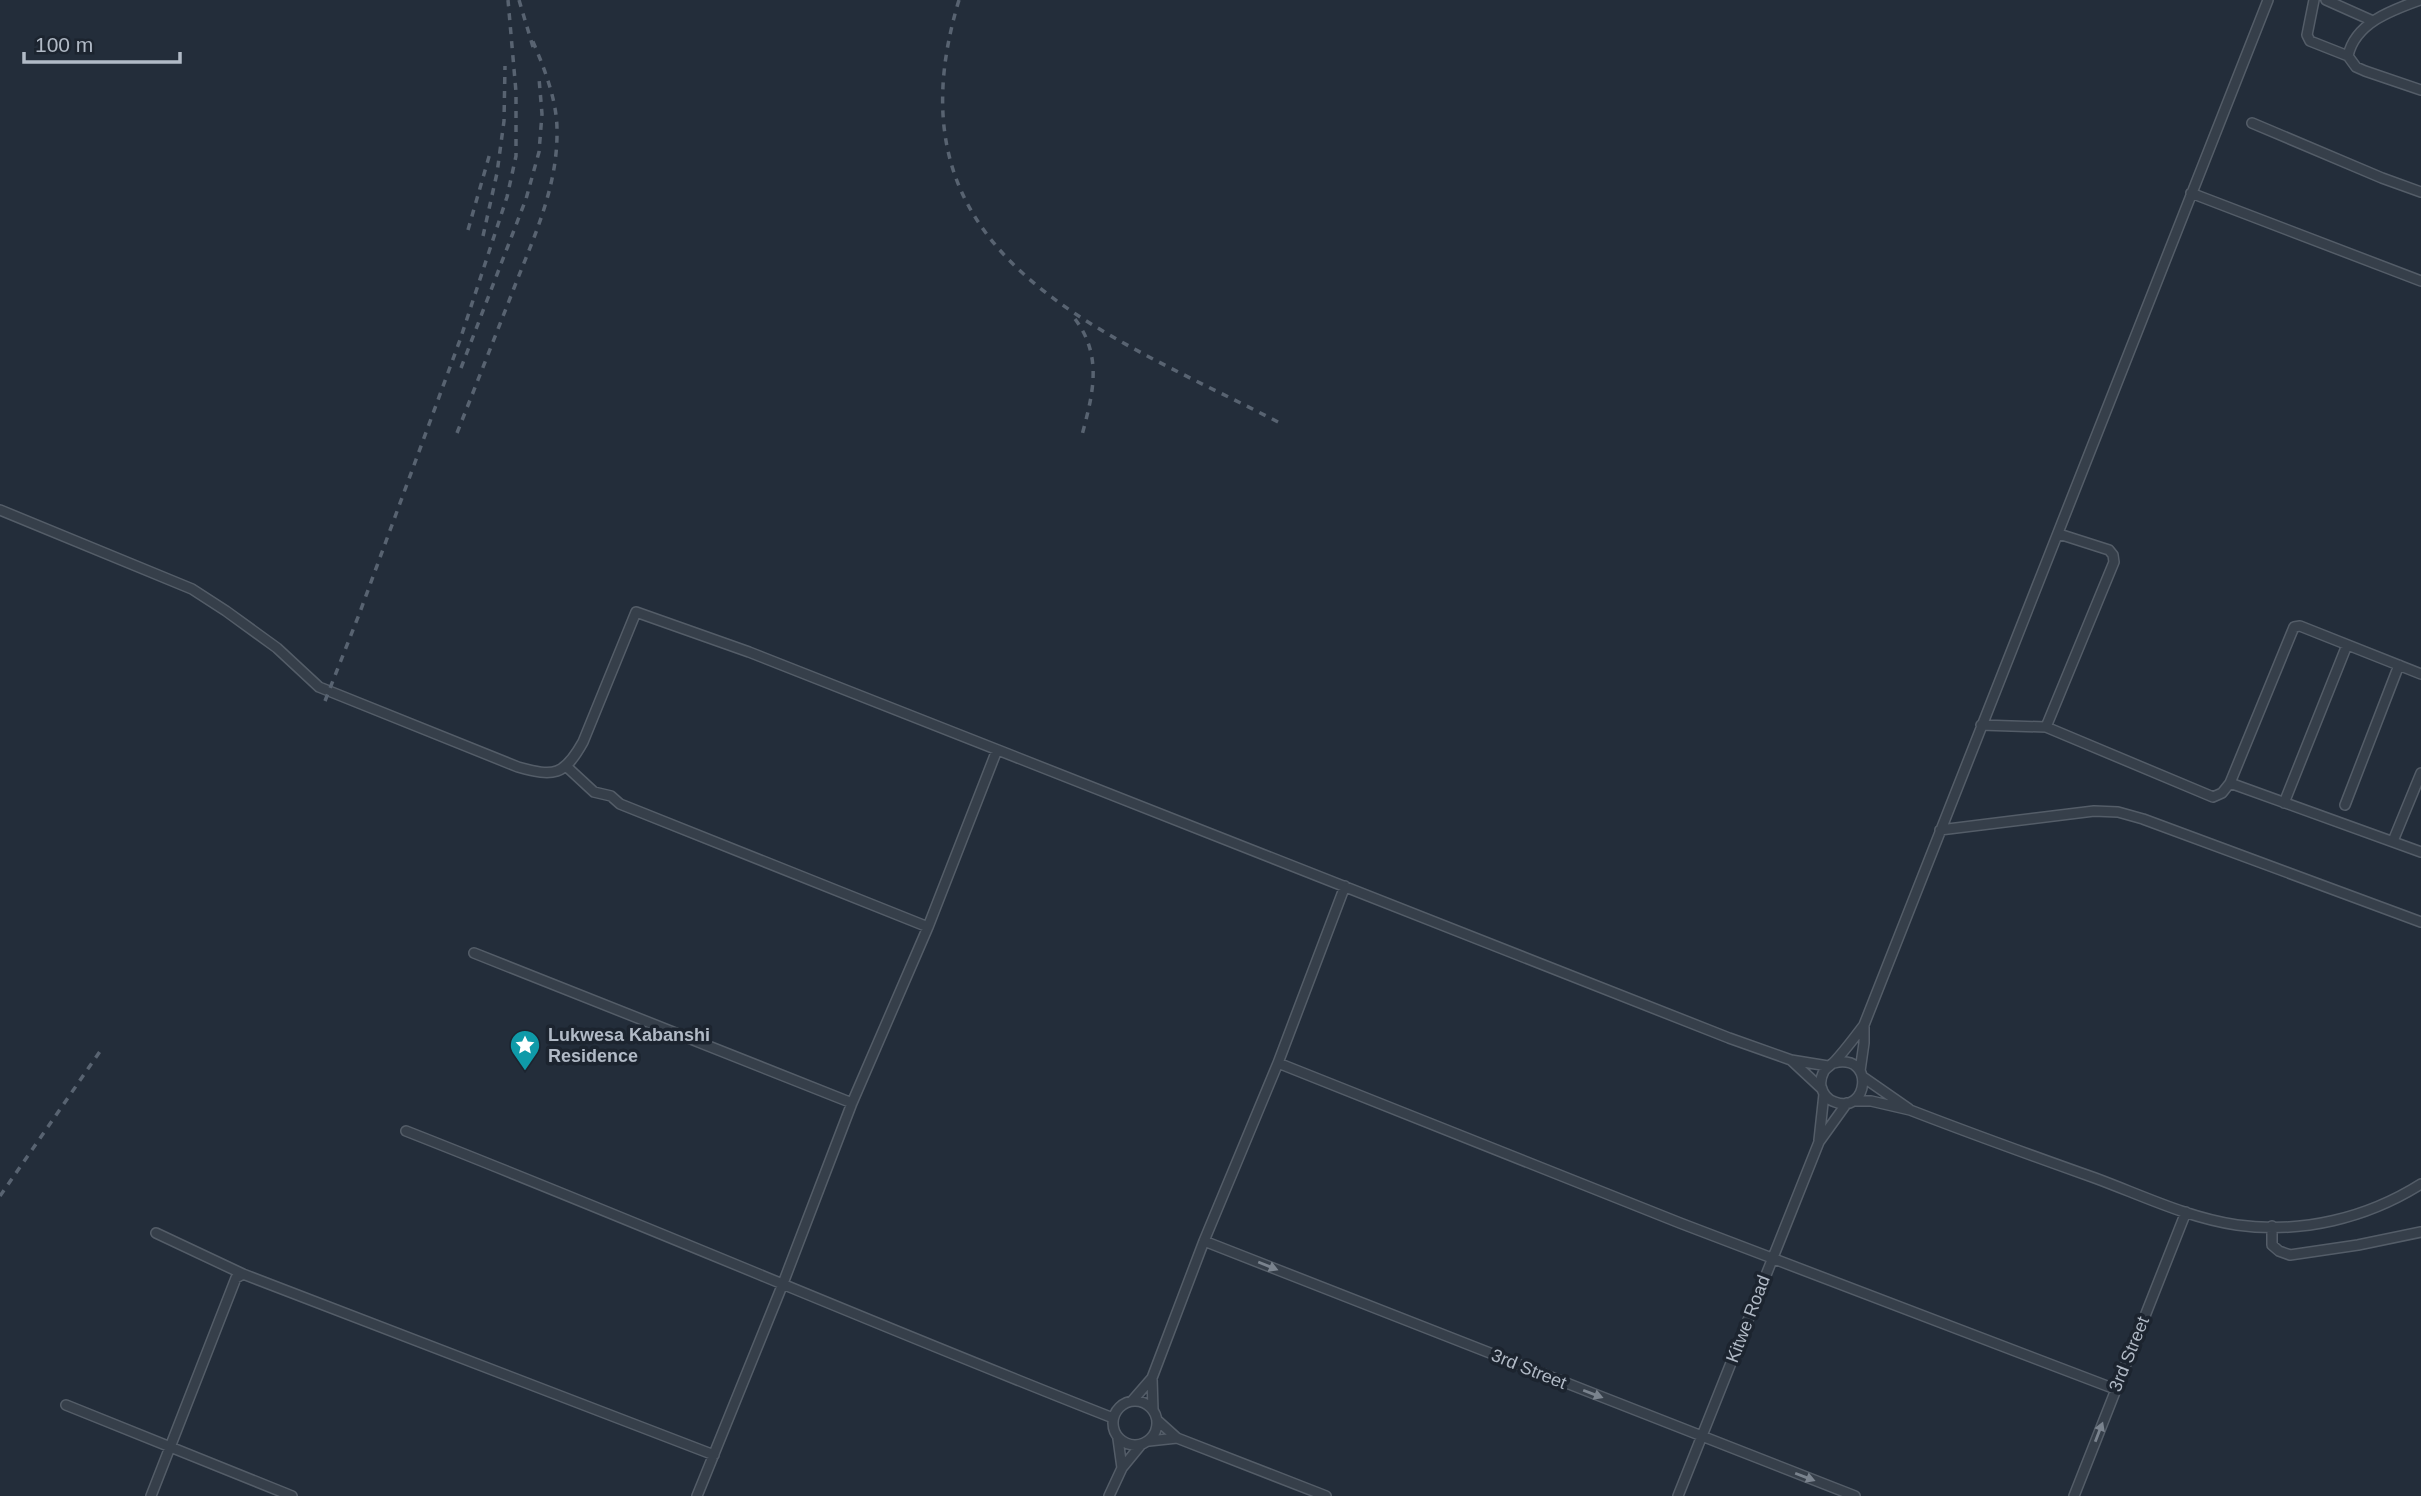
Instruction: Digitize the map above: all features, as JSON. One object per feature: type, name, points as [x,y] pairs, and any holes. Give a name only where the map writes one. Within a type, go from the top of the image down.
[{"type":"street","points":[[1823,1091],[1823,1073],[1864,1025],[2268,0]]},
{"type":"street","points":[[2314,0],[2307,38],[2348,56],[2356,67],[2421,90]]},
{"type":"street","points":[[2326,0],[2373,21]]},
{"type":"street","points":[[2348,56],[2360,33],[2373,21],[2396,5],[2420,0]]},
{"type":"street","points":[[2252,123],[2421,192]]},
{"type":"street","points":[[2191,194],[2421,281]]},
{"type":"street","points":[[0,510],[192,589],[277,648],[319,687],[539,773],[555,773],[566,767],[583,742],[636,612],[750,652],[1791,1060],[1831,1065],[1848,1062],[1910,1110]]},
{"type":"street","points":[[2046,727],[2114,562],[2109,550],[2059,534]]},
{"type":"street","points":[[1981,725],[2046,727],[2213,797],[2222,793],[2230,783],[2291,630],[2300,626],[2421,674]]},
{"type":"street","points":[[2284,803],[2347,645]]},
{"type":"street","points":[[2345,805],[2399,665]]},
{"type":"street","points":[[698,1496],[852,1103],[928,927],[997,750]]},
{"type":"street","points":[[566,767],[594,792],[611,796],[620,804],[928,927]]},
{"type":"street","points":[[2393,841],[2420,780]]},
{"type":"street","points":[[2230,783],[2421,852]]},
{"type":"street","points":[[1940,830],[2094,811],[2118,812],[2421,922]]},
{"type":"street","points":[[1122,1468],[1118,1438],[1112,1425],[1113,1418],[1120,1406],[1132,1401],[1152,1378],[1204,1241],[1278,1063],[1345,886]]},
{"type":"street","points":[[474,953],[852,1103]]},
{"type":"street","points":[[1850,1102],[1862,1091],[1864,1025]]},
{"type":"street","points":[[1791,1060],[1834,1102],[1871,1101],[1910,1110],[2186,1212],[2237,1225],[2308,1225],[2355,1216],[2421,1184]]},
{"type":"street","points":[[1278,1063],[1772,1258],[2115,1389]]},
{"type":"street","name":"Kitwe Road","points":[[1819,1142],[1823,1091]]},
{"type":"street","name":"Kitwe Road","points":[[1678,1496],[1819,1142],[1850,1102]]},
{"type":"street","points":[[406,1131],[606,1210],[782,1286],[1113,1418]]},
{"type":"street","name":"3rd Street","points":[[2074,1496],[2186,1212]]},
{"type":"street","points":[[2272,1226],[2272,1245],[2290,1255],[2421,1233]]},
{"type":"street","points":[[156,1233],[243,1274],[714,1455]]},
{"type":"street","name":"3rd Street","points":[[1204,1241],[1854,1496]]},
{"type":"street","points":[[151,1496],[236,1278],[243,1274]]},
{"type":"street","points":[[1152,1378],[1153,1410],[1157,1420],[1177,1438],[1326,1496]]},
{"type":"street","points":[[1132,1401],[1147,1405],[1153,1410]]},
{"type":"street","points":[[66,1405],[292,1496]]},
{"type":"street","points":[[1109,1496],[1122,1468],[1154,1436],[1157,1420]]},
{"type":"street","points":[[1118,1438],[1128,1445],[1177,1438]]},
{"type":"railway","points":[[325,701],[460,340],[507,197],[516,156],[516,92],[508,0]]},
{"type":"railway","points":[[519,0],[533,47]]},
{"type":"railway","points":[[959,0],[943,88],[951,161],[978,222],[1022,272],[1077,315],[1142,353],[1280,423]]},
{"type":"railway","points":[[457,433],[537,230],[554,171],[557,130],[555,106],[531,37]]},
{"type":"railway","points":[[483,236],[497,173],[504,121],[505,66]]},
{"type":"railway","points":[[461,368],[526,199],[539,152],[542,114],[539,78]]},
{"type":"railway","points":[[468,230],[490,153]]},
{"type":"railway","points":[[1075,319],[1089,347],[1093,376],[1082,435]]},
{"type":"railway","points":[[0,1196],[101,1050]]},
{"type":"place","name":"Lukwesa Kabanshi Residence","points":[[525,1072]]}]
